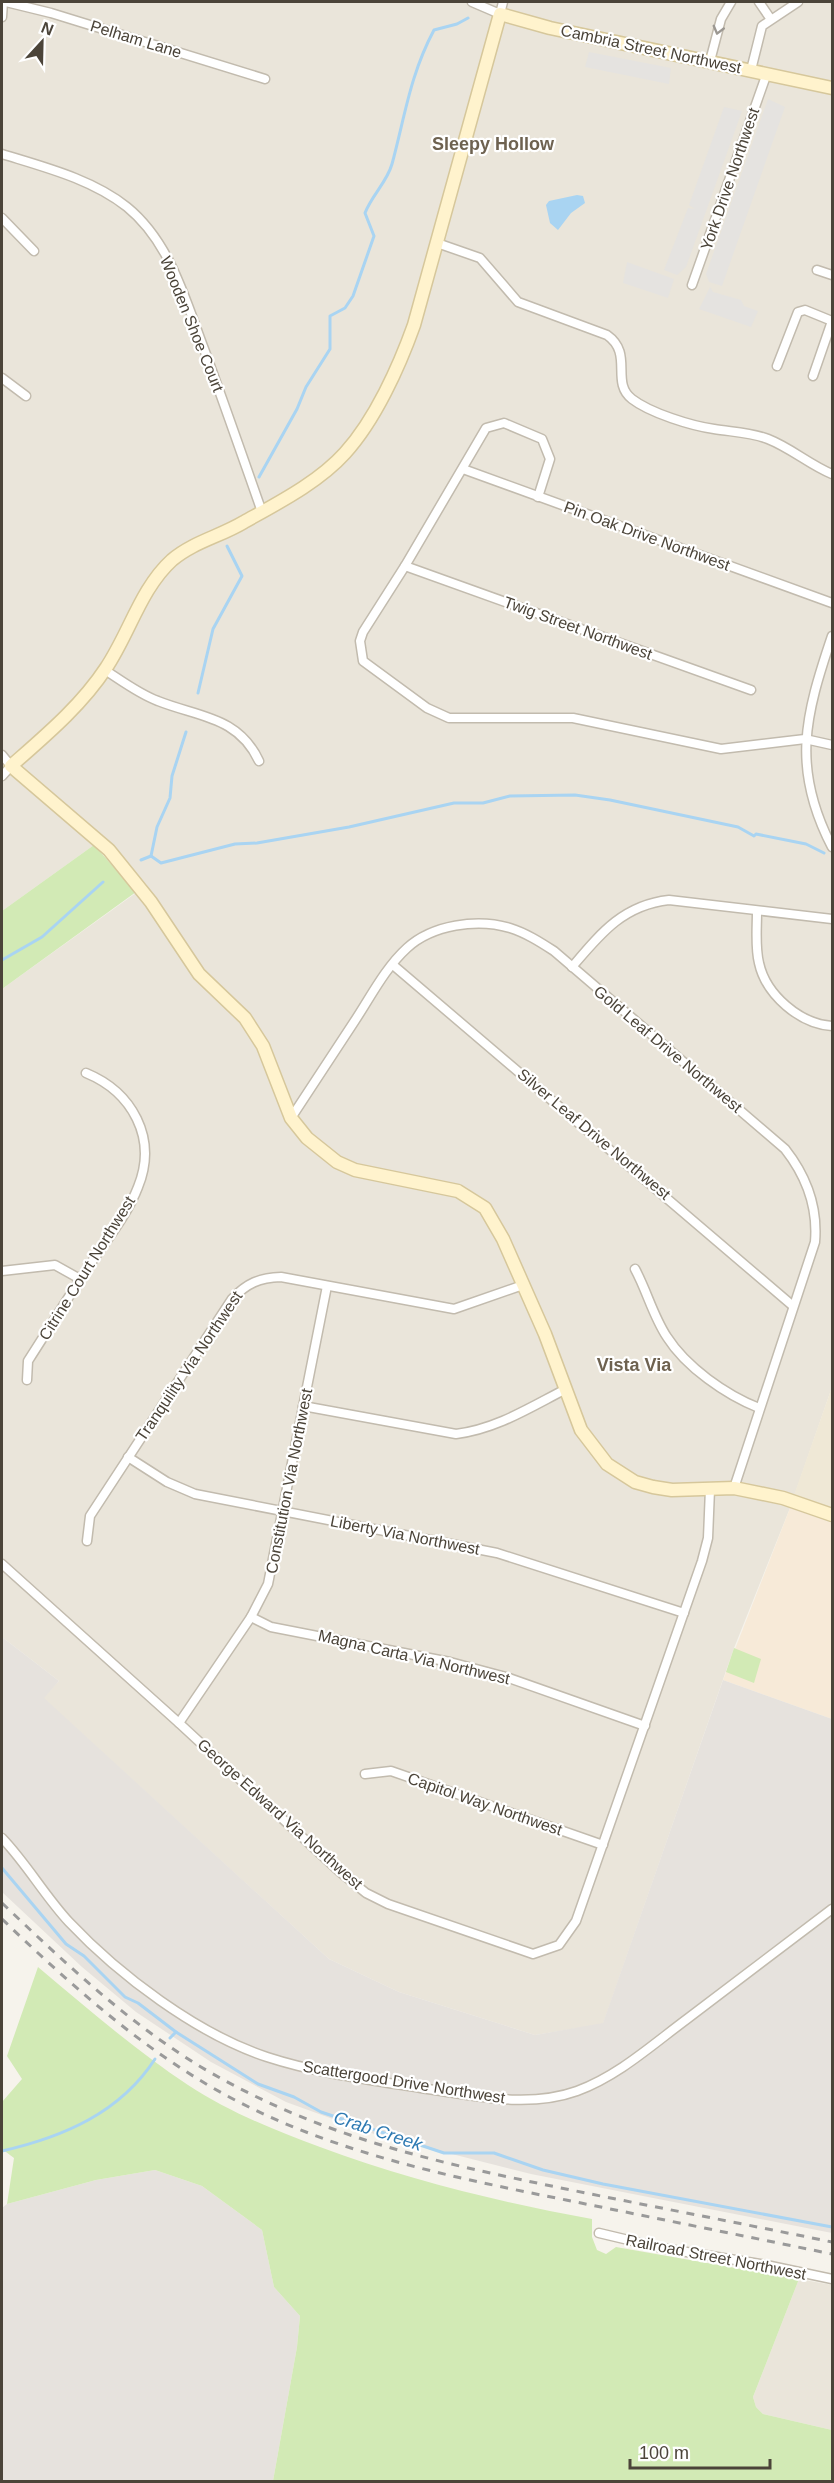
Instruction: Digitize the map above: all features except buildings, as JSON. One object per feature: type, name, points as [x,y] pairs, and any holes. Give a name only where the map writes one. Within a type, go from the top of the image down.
[{"type":"street","points":[[2,17],[5,2]]},
{"type":"street","name":"Pelham Lane","points":[[5,2],[71,19],[265,79]]},
{"type":"street","name":"Cambria Street Northwest","points":[[472,2],[501,8],[550,28],[832,88]]},
{"type":"street","points":[[710,61],[721,19],[731,2]]},
{"type":"street","points":[[759,2],[770,18]]},
{"type":"street","points":[[752,70],[758,37],[770,18],[798,2]]},
{"type":"street","points":[[2,776],[79,702],[105,670],[128,632],[155,579],[172,561],[188,548],[237,527],[262,512],[325,472],[346,453],[404,354],[437,243],[501,8]]},
{"type":"street","name":"York Drive Northwest","points":[[692,285],[767,73]]},
{"type":"street","name":"Wooden Shoe Court","points":[[2,154],[45,167],[102,191],[126,206],[159,243],[183,292],[262,512]]},
{"type":"street","points":[[2,218],[34,251]]},
{"type":"street","points":[[437,243],[480,258],[518,302],[607,335],[616,342],[621,349],[624,388],[630,398],[644,406],[702,427],[767,438],[832,474]]},
{"type":"street","points":[[817,270],[832,276]]},
{"type":"street","points":[[777,366],[798,312],[806,310],[832,321],[813,376]]},
{"type":"street","points":[[2,378],[26,396]]},
{"type":"street","points":[[538,497],[550,456],[544,442],[536,435],[504,423],[494,423],[481,434],[463,469],[363,632],[360,641],[361,657],[374,670],[436,714],[454,718],[587,720],[721,749],[806,739],[832,745]]},
{"type":"street","name":"Pin Oak Drive Northwest","points":[[463,469],[832,603]]},
{"type":"street","name":"Twig Street Northwest","points":[[405,566],[751,690]]},
{"type":"street","points":[[832,636],[814,690],[806,739],[813,800],[832,848]]},
{"type":"street","points":[[105,670],[159,702],[203,714],[222,723],[243,737],[253,748],[259,761]]},
{"type":"street","points":[[2,755],[109,850],[151,902],[199,974],[245,1018],[263,1046],[291,1118],[321,1151],[346,1166],[373,1175],[459,1191],[485,1208],[495,1223],[523,1284],[550,1348],[564,1390],[588,1442],[621,1474],[653,1487],[734,1488],[783,1498],[832,1515]]},
{"type":"street","points":[[572,967],[606,927],[634,908],[649,903],[669,900],[832,919]]},
{"type":"street","points":[[757,912],[759,962],[768,984],[779,999],[800,1016],[832,1026]]},
{"type":"street","name":"Gold Leaf Drive Northwest","points":[[291,1118],[393,965],[406,949],[423,936],[445,928],[485,925],[508,927],[532,936],[572,967],[768,1134],[799,1166],[808,1187],[816,1224],[815,1242],[734,1488]]},
{"type":"street","name":"Silver Leaf Drive Northwest","points":[[393,965],[793,1305]]},
{"type":"street","name":"Citrine Court Northwest","points":[[27,1380],[28,1361],[138,1188],[145,1156],[141,1123],[132,1107],[105,1081],[86,1073]]},
{"type":"street","points":[[2,1271],[55,1265],[80,1279]]},
{"type":"street","points":[[635,1269],[668,1338],[683,1357],[729,1393],[759,1408]]},
{"type":"street","name":"Tranquility Via Northwest","points":[[87,1541],[90,1516],[232,1299],[244,1286],[253,1281],[281,1277],[454,1309],[523,1284]]},
{"type":"street","name":"Constitution Via Northwest","points":[[179,1723],[251,1617],[268,1584],[327,1286]]},
{"type":"street","points":[[303,1406],[456,1434],[479,1431],[499,1424],[564,1390]]},
{"type":"street","name":"Liberty Via Northwest","points":[[128,1457],[181,1489],[527,1561],[684,1613]]},
{"type":"street","name":"George Edward Via Northwest","points":[[2,1564],[340,1872],[366,1893],[415,1916],[534,1954],[547,1952],[568,1935],[576,1921],[708,1538],[710,1489]]},
{"type":"street","name":"Magna Carta Via Northwest","points":[[251,1617],[271,1627],[450,1662],[507,1677],[645,1726]]},
{"type":"street","name":"Capitol Way Northwest","points":[[365,1774],[391,1771],[603,1845]]},
{"type":"street","name":"Scattergood Drive Northwest","points":[[2,1838],[19,1856],[41,1891],[104,1957],[196,2023],[229,2041],[298,2065],[380,2081],[505,2099],[544,2099],[576,2091],[625,2066],[832,1909]]},
{"type":"street","name":"Railroad Street Northwest","points":[[599,2233],[662,2248],[766,2265],[832,2279]]},
{"type":"shaded area","points":[[2,2],[832,2],[832,1387],[790,1508],[734,1648],[603,2024],[535,2035],[399,1992],[329,1959],[43,1698],[59,1681],[2,1637],[2,989],[147,885],[103,835],[94,845],[2,911]]},
{"type":"shaded area","points":[[589,52],[671,68],[669,84],[585,67]]},
{"type":"shaded area","points":[[768,99],[785,107],[722,286],[709,282],[706,274]]},
{"type":"shaded area","points":[[724,107],[742,111],[686,267],[677,275],[664,270],[688,208],[695,209],[689,205]]},
{"type":"shaded area","points":[[627,262],[674,279],[668,298],[623,283]]},
{"type":"shaded area","points":[[710,287],[713,292],[741,300],[744,306],[758,311],[751,327],[699,309]]},
{"type":"shaded area","points":[[832,1387],[832,1509],[794,1495]]},
{"type":"shaded area","points":[[790,1508],[832,1523],[832,1719],[723,1680]]},
{"type":"shaded area","points":[[2,1637],[59,1681],[44,1698],[329,1959],[399,1992],[535,2035],[603,2023],[723,1680],[832,1719],[832,2233],[531,2174],[377,2135],[286,2102],[211,2062],[136,2012],[82,1967],[2,1892]]},
{"type":"shaded area","points":[[155,2170],[202,2186],[262,2230],[274,2287],[300,2316],[297,2347],[273,2481],[2,2482],[2,2208],[7,2204],[96,2180]]},
{"type":"shaded area","points":[[799,2279],[832,2285],[832,2430],[763,2414],[756,2407],[753,2397]]},
{"type":"green space","points":[[94,845],[136,892],[2,989],[2,911]]},
{"type":"green space","points":[[734,1648],[761,1659],[754,1683],[726,1672]]},
{"type":"green space","points":[[38,1967],[168,2072],[219,2104],[303,2141],[421,2180],[592,2219],[592,2237],[597,2250],[606,2254],[616,2247],[799,2279],[753,2397],[756,2407],[763,2414],[832,2430],[832,2481],[273,2481],[297,2347],[300,2316],[274,2287],[262,2230],[202,2186],[155,2170],[96,2180],[7,2204],[14,2158],[2,2149],[2,2102],[22,2079],[7,2056]]},
{"type":"water","points":[[577,195],[583,196],[585,203],[571,213],[558,230],[550,223],[546,205],[549,201]]},
{"type":"waterway","points":[[259,477],[297,409],[306,387],[330,349],[330,316],[345,308],[353,296],[374,236],[365,213],[390,171],[409,96],[426,47],[434,30],[457,24],[468,18]]},
{"type":"waterway","points":[[198,693],[213,629],[242,576],[227,546]]},
{"type":"waterway","points":[[151,856],[157,827],[170,798],[172,776],[186,732]]},
{"type":"waterway","points":[[151,856],[161,863],[235,844],[257,843],[349,827],[454,803],[483,803],[510,796],[575,795],[610,800],[738,827],[754,836],[756,834],[806,844],[824,853]]},
{"type":"waterway","points":[[141,860],[151,856]]},
{"type":"waterway","points":[[2,960],[42,937],[103,882]]},
{"type":"waterway","name":"Crab Creek","points":[[2,1868],[66,1944],[84,1956],[125,1997],[138,2003],[176,2032],[258,2084],[294,2097],[321,2112],[444,2153],[494,2153],[543,2170],[603,2184],[832,2227]]},
{"type":"waterway","points":[[170,2038],[176,2032]]},
{"type":"waterway","points":[[2,2151],[47,2138],[88,2120],[125,2094],[155,2059]]},
{"type":"railway","points":[[2,1903],[73,1969],[147,2031],[201,2067],[289,2112],[378,2144],[424,2157],[566,2189],[832,2242]]},
{"type":"railway","points":[[2,1919],[83,1994],[170,2061],[233,2099],[313,2135],[396,2161],[480,2182],[832,2254]]},
{"type":"district","name":"Sleepy Hollow","points":[[493,144]]},
{"type":"district","name":"Vista Via","points":[[634,1365]]}]
